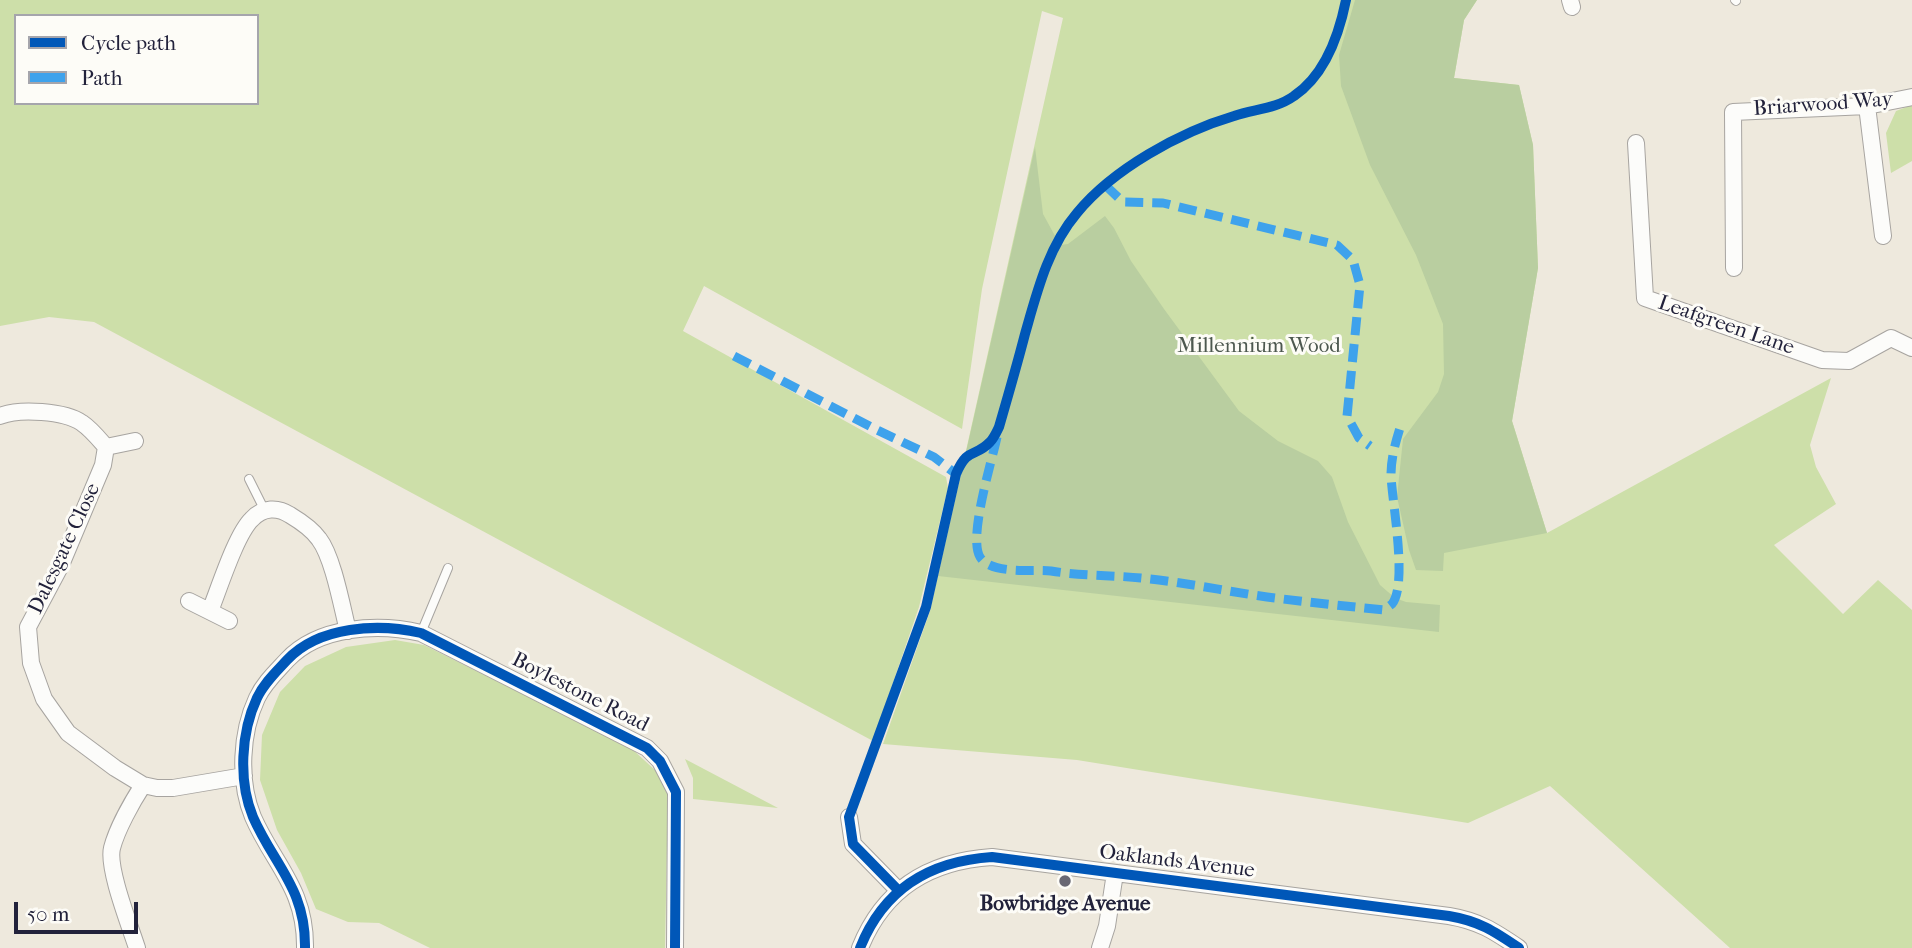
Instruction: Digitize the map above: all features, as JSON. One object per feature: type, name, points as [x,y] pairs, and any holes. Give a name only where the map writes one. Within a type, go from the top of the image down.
[{"type":"street","name":"Briarwood Way","points":[[1734,268],[1733,112],[1867,106],[1912,97]]},
{"type":"street","points":[[1867,106],[1883,236]]},
{"type":"street","name":"Leafgreen Lane","points":[[1636,143],[1644,298],[1822,360],[1849,361],[1891,338],[1912,348]]},
{"type":"street","points":[[0,416],[8,412],[43,411],[81,422],[106,447],[135,441]]},
{"type":"street","name":"Dalesgate Close","points":[[106,447],[103,465],[61,565],[27,627],[31,663],[44,699],[68,733],[143,785],[173,788],[244,776]]},
{"type":"street","points":[[210,611],[251,519],[265,511],[282,510],[301,521],[320,539],[335,577],[348,631]]},
{"type":"street","points":[[189,601],[229,621]]},
{"type":"street","points":[[304,948],[305,935],[294,891],[252,815],[244,776],[248,720],[257,696],[266,684],[291,656],[303,647],[348,631],[401,628],[421,633]]},
{"type":"street","name":"Boylestone Road","points":[[421,633],[647,748],[660,761],[676,792],[675,948]]},
{"type":"street","points":[[137,948],[111,863],[112,848],[143,785]]},
{"type":"street","points":[[849,817],[853,844],[898,891]]},
{"type":"street","name":"Oaklands Avenue","points":[[860,948],[878,914],[910,881],[945,864],[970,858],[1014,859],[1449,916],[1472,920],[1486,926],[1519,948]]},
{"type":"street","points":[[1100,948],[1107,926],[1115,873]]},
{"type":"lane","points":[[249,479],[265,511]]},
{"type":"lane","points":[[421,633],[448,568]]},
{"type":"green space","name":"Millennium Wood","points":[[0,0],[1477,0],[1464,20],[1454,78],[1519,85],[1533,145],[1538,268],[1512,421],[1547,533],[1831,378],[1810,445],[1816,467],[1836,504],[1774,545],[1843,614],[1878,580],[1912,610],[1912,948],[1730,948],[1550,786],[1468,823],[1077,760],[883,744],[930,611],[1063,18],[1042,11],[982,289],[962,429],[704,286],[683,331],[946,477],[948,488],[919,607],[873,741],[94,322],[49,317],[0,326]]},
{"type":"green space","points":[[1355,0],[1477,0],[1464,20],[1454,78],[1519,85],[1533,145],[1538,268],[1512,421],[1547,533],[1444,553],[1443,571],[1416,570],[1397,497],[1403,439],[1438,392],[1444,374],[1443,324],[1416,255],[1370,165],[1341,86],[1339,55]]},
{"type":"green space","points":[[1912,105],[1912,161],[1891,173],[1886,133],[1896,111]]},
{"type":"green space","points":[[1035,147],[1043,214],[1060,245],[1068,244],[1105,216],[1131,261],[1239,411],[1278,441],[1318,461],[1332,477],[1348,522],[1380,585],[1395,598],[1406,602],[1440,605],[1439,632],[938,576]]},
{"type":"green space","points":[[395,640],[424,645],[631,748],[656,771],[668,793],[665,948],[430,948],[379,923],[348,922],[316,909],[301,873],[277,830],[260,780],[262,735],[280,692],[305,666],[346,647]]},
{"type":"green space","points":[[685,759],[778,808],[693,799],[693,778]]},
{"type":"marked path","points":[[1105,185],[1123,202],[1163,203],[1337,245],[1353,260],[1360,285],[1347,416],[1359,438],[1370,446]]},
{"type":"marked path","points":[[734,356],[934,457],[956,474],[955,480]]},
{"type":"marked path","points":[[997,437],[982,498],[977,533],[977,547],[980,557],[986,563],[1003,569],[1130,577],[1267,597],[1384,610],[1392,604],[1397,594],[1399,579],[1391,475],[1400,428]]},
{"type":"cycle path","points":[[899,891],[853,844],[849,817],[926,607],[956,474],[964,459],[985,447],[999,427],[1039,286],[1058,240],[1092,197],[1128,167],[1192,132],[1213,123],[1280,104],[1305,87],[1329,53],[1346,0]]},
{"type":"cycle path","points":[[305,948],[304,927],[295,893],[261,834],[248,803],[243,772],[245,741],[257,698],[270,678],[287,660],[315,640],[368,628],[421,633],[647,748],[660,761],[676,792],[675,948]]},
{"type":"cycle path","points":[[860,948],[882,909],[912,882],[949,864],[992,857],[1449,916],[1486,928],[1519,948]]},
{"type":"place","name":"Bowbridge Avenue","points":[[1065,881]]}]
